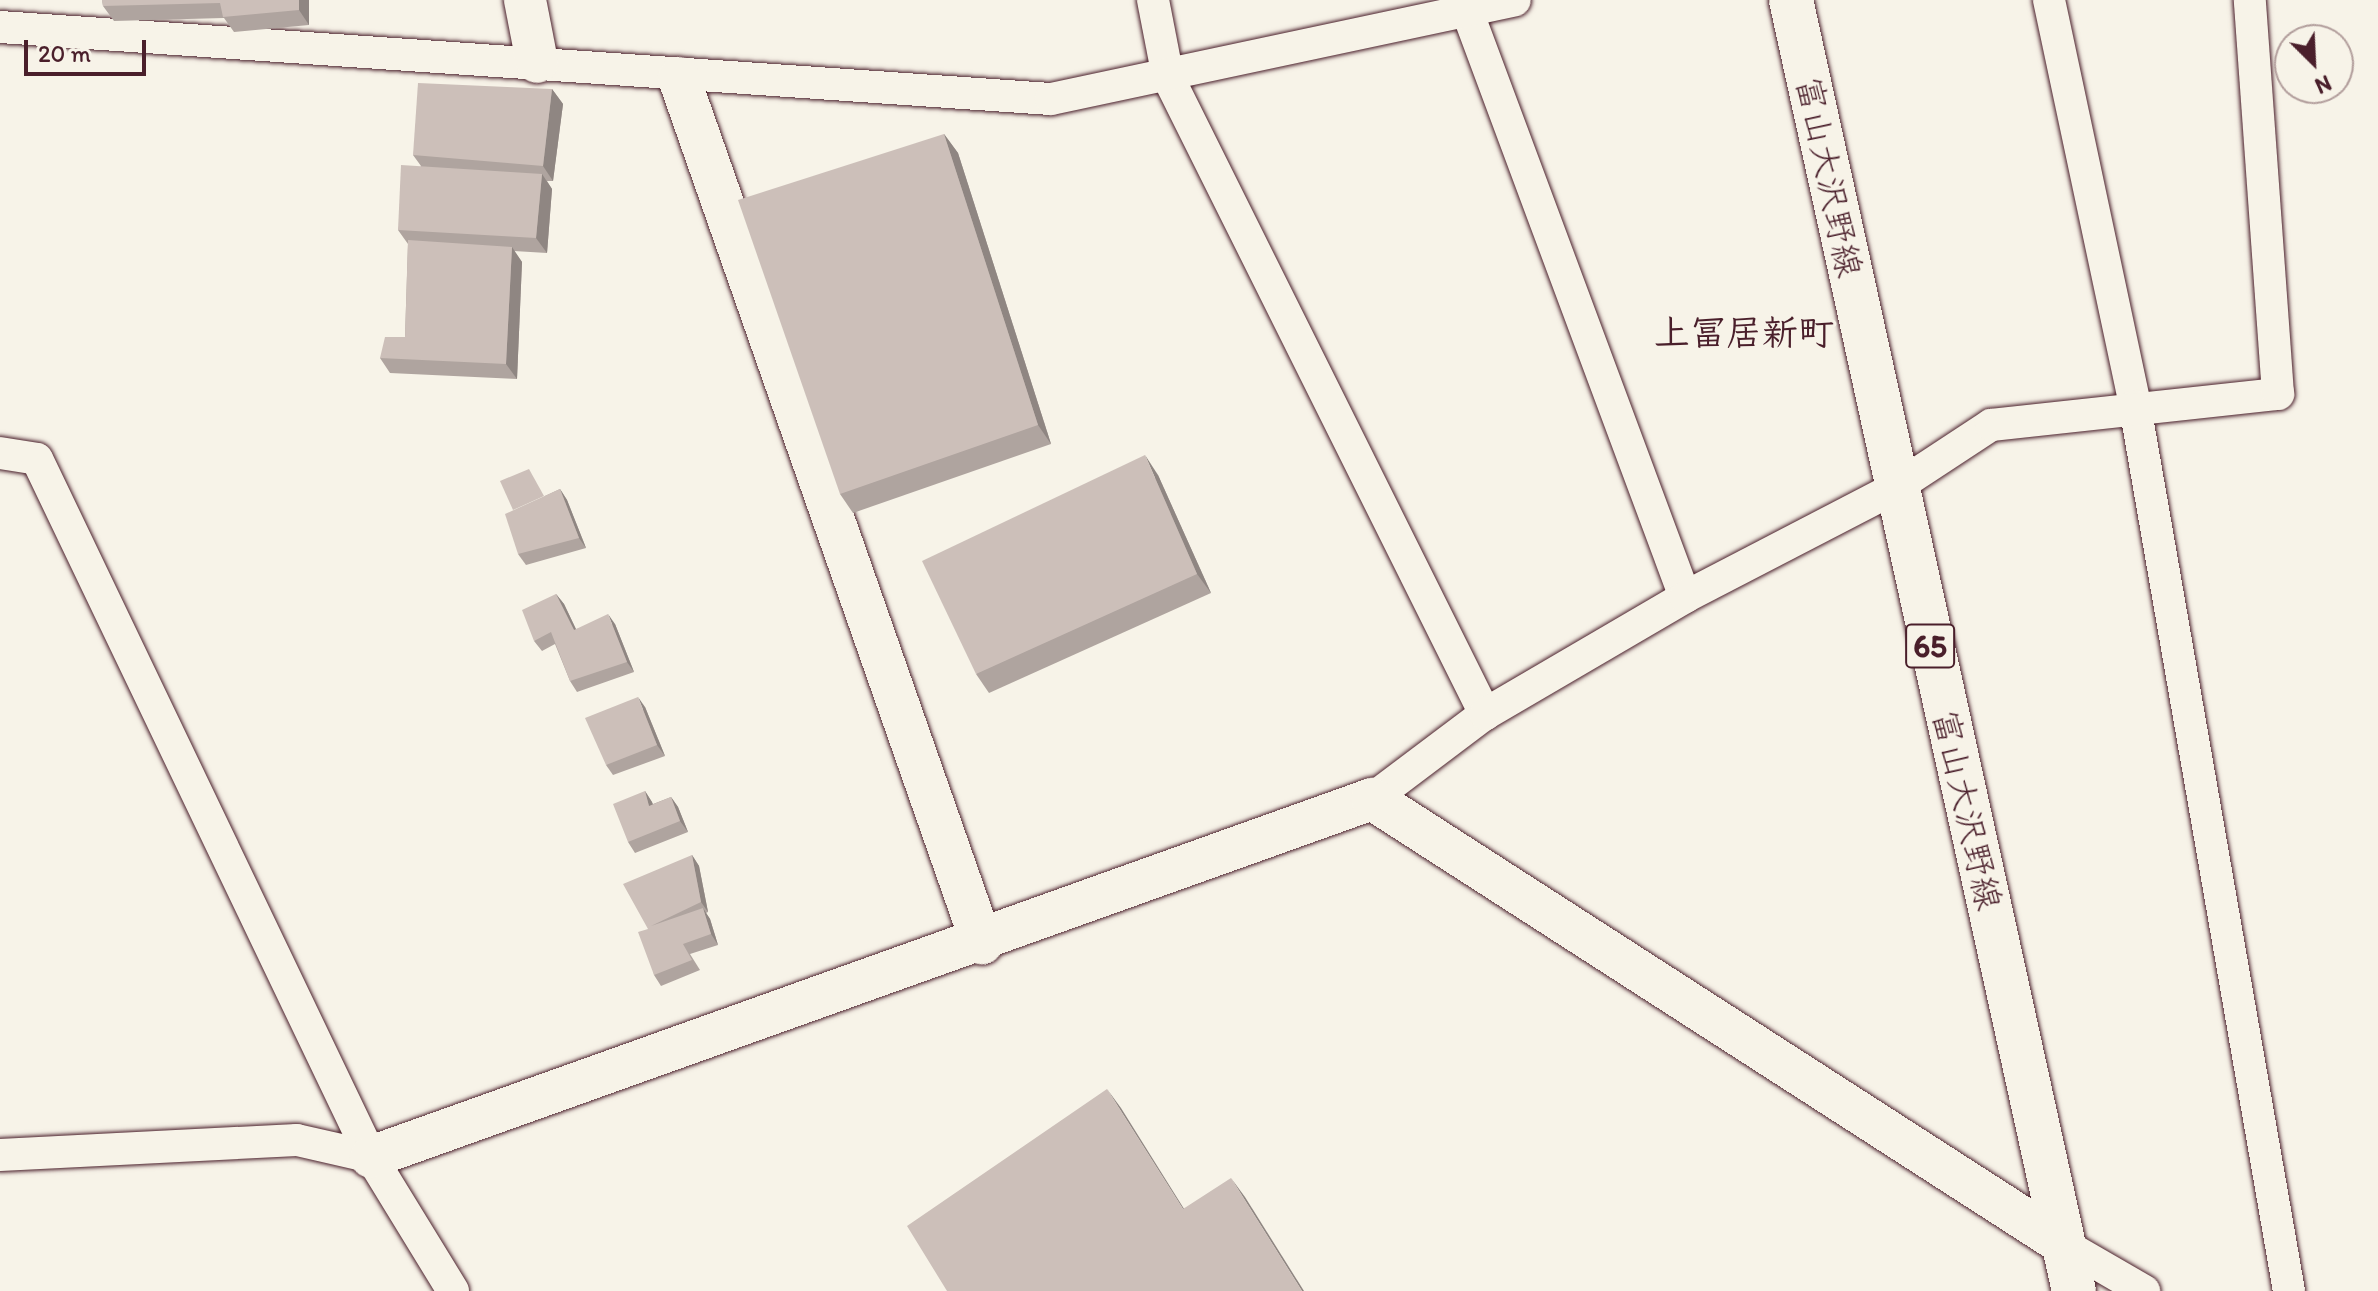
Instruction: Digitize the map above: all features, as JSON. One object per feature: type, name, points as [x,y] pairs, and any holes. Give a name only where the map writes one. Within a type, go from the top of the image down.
[{"type":"main road","name":"富山大沢野線","points":[[1791,0],[1895,488],[2074,1291]]},
{"type":"street","points":[[525,0],[537,62]]},
{"type":"street","points":[[1153,0],[1168,77],[1485,714]]},
{"type":"street","points":[[0,27],[537,62],[679,78],[1051,99],[1168,77],[1465,6],[1515,0]]},
{"type":"street","points":[[2049,0],[2135,406],[2289,1291]]},
{"type":"street","points":[[0,1155],[297,1140],[371,1157],[982,943],[1372,799],[1485,714],[1685,597],[1895,488],[1991,425],[2135,406],[2278,394],[2250,0]]},
{"type":"street","points":[[1465,6],[1685,597]]},
{"type":"street","points":[[679,78],[982,943]]},
{"type":"street","points":[[0,453],[37,459],[371,1157],[453,1291]]},
{"type":"street","points":[[1372,799],[2063,1244],[2144,1291]]},
{"type":"building","points":[[102,0],[299,0],[299,10],[223,17],[220,3],[103,6]]},
{"type":"building","points":[[418,83],[552,89],[543,166],[413,155]]},
{"type":"building","points":[[944,134],[1038,425],[840,494],[738,200]]},
{"type":"building","points":[[401,165],[542,174],[536,238],[398,230]]},
{"type":"building","points":[[408,240],[512,247],[506,364],[380,358],[385,337],[405,337]]},
{"type":"building","points":[[1145,455],[1197,574],[976,674],[922,561]]},
{"type":"building","points":[[529,469],[544,496],[513,510],[500,481]]},
{"type":"building","points":[[560,489],[579,538],[518,554],[505,514]]},
{"type":"building","points":[[556,594],[574,630],[608,614],[627,662],[570,681],[551,632],[534,641],[522,610]]},
{"type":"building","points":[[638,697],[657,745],[606,765],[585,718]]},
{"type":"building","points":[[645,791],[649,806],[671,797],[680,821],[628,842],[613,804]]},
{"type":"building","points":[[692,855],[701,902],[651,926],[703,908],[711,934],[683,944],[692,960],[654,975],[638,932],[648,929],[623,884]]},
{"type":"building","points":[[1107,1089],[1183,1209],[1231,1178],[1302,1291],[947,1291],[907,1226]]},
{"type":"district","name":"上冨居新町","points":[[1744,333]]}]
